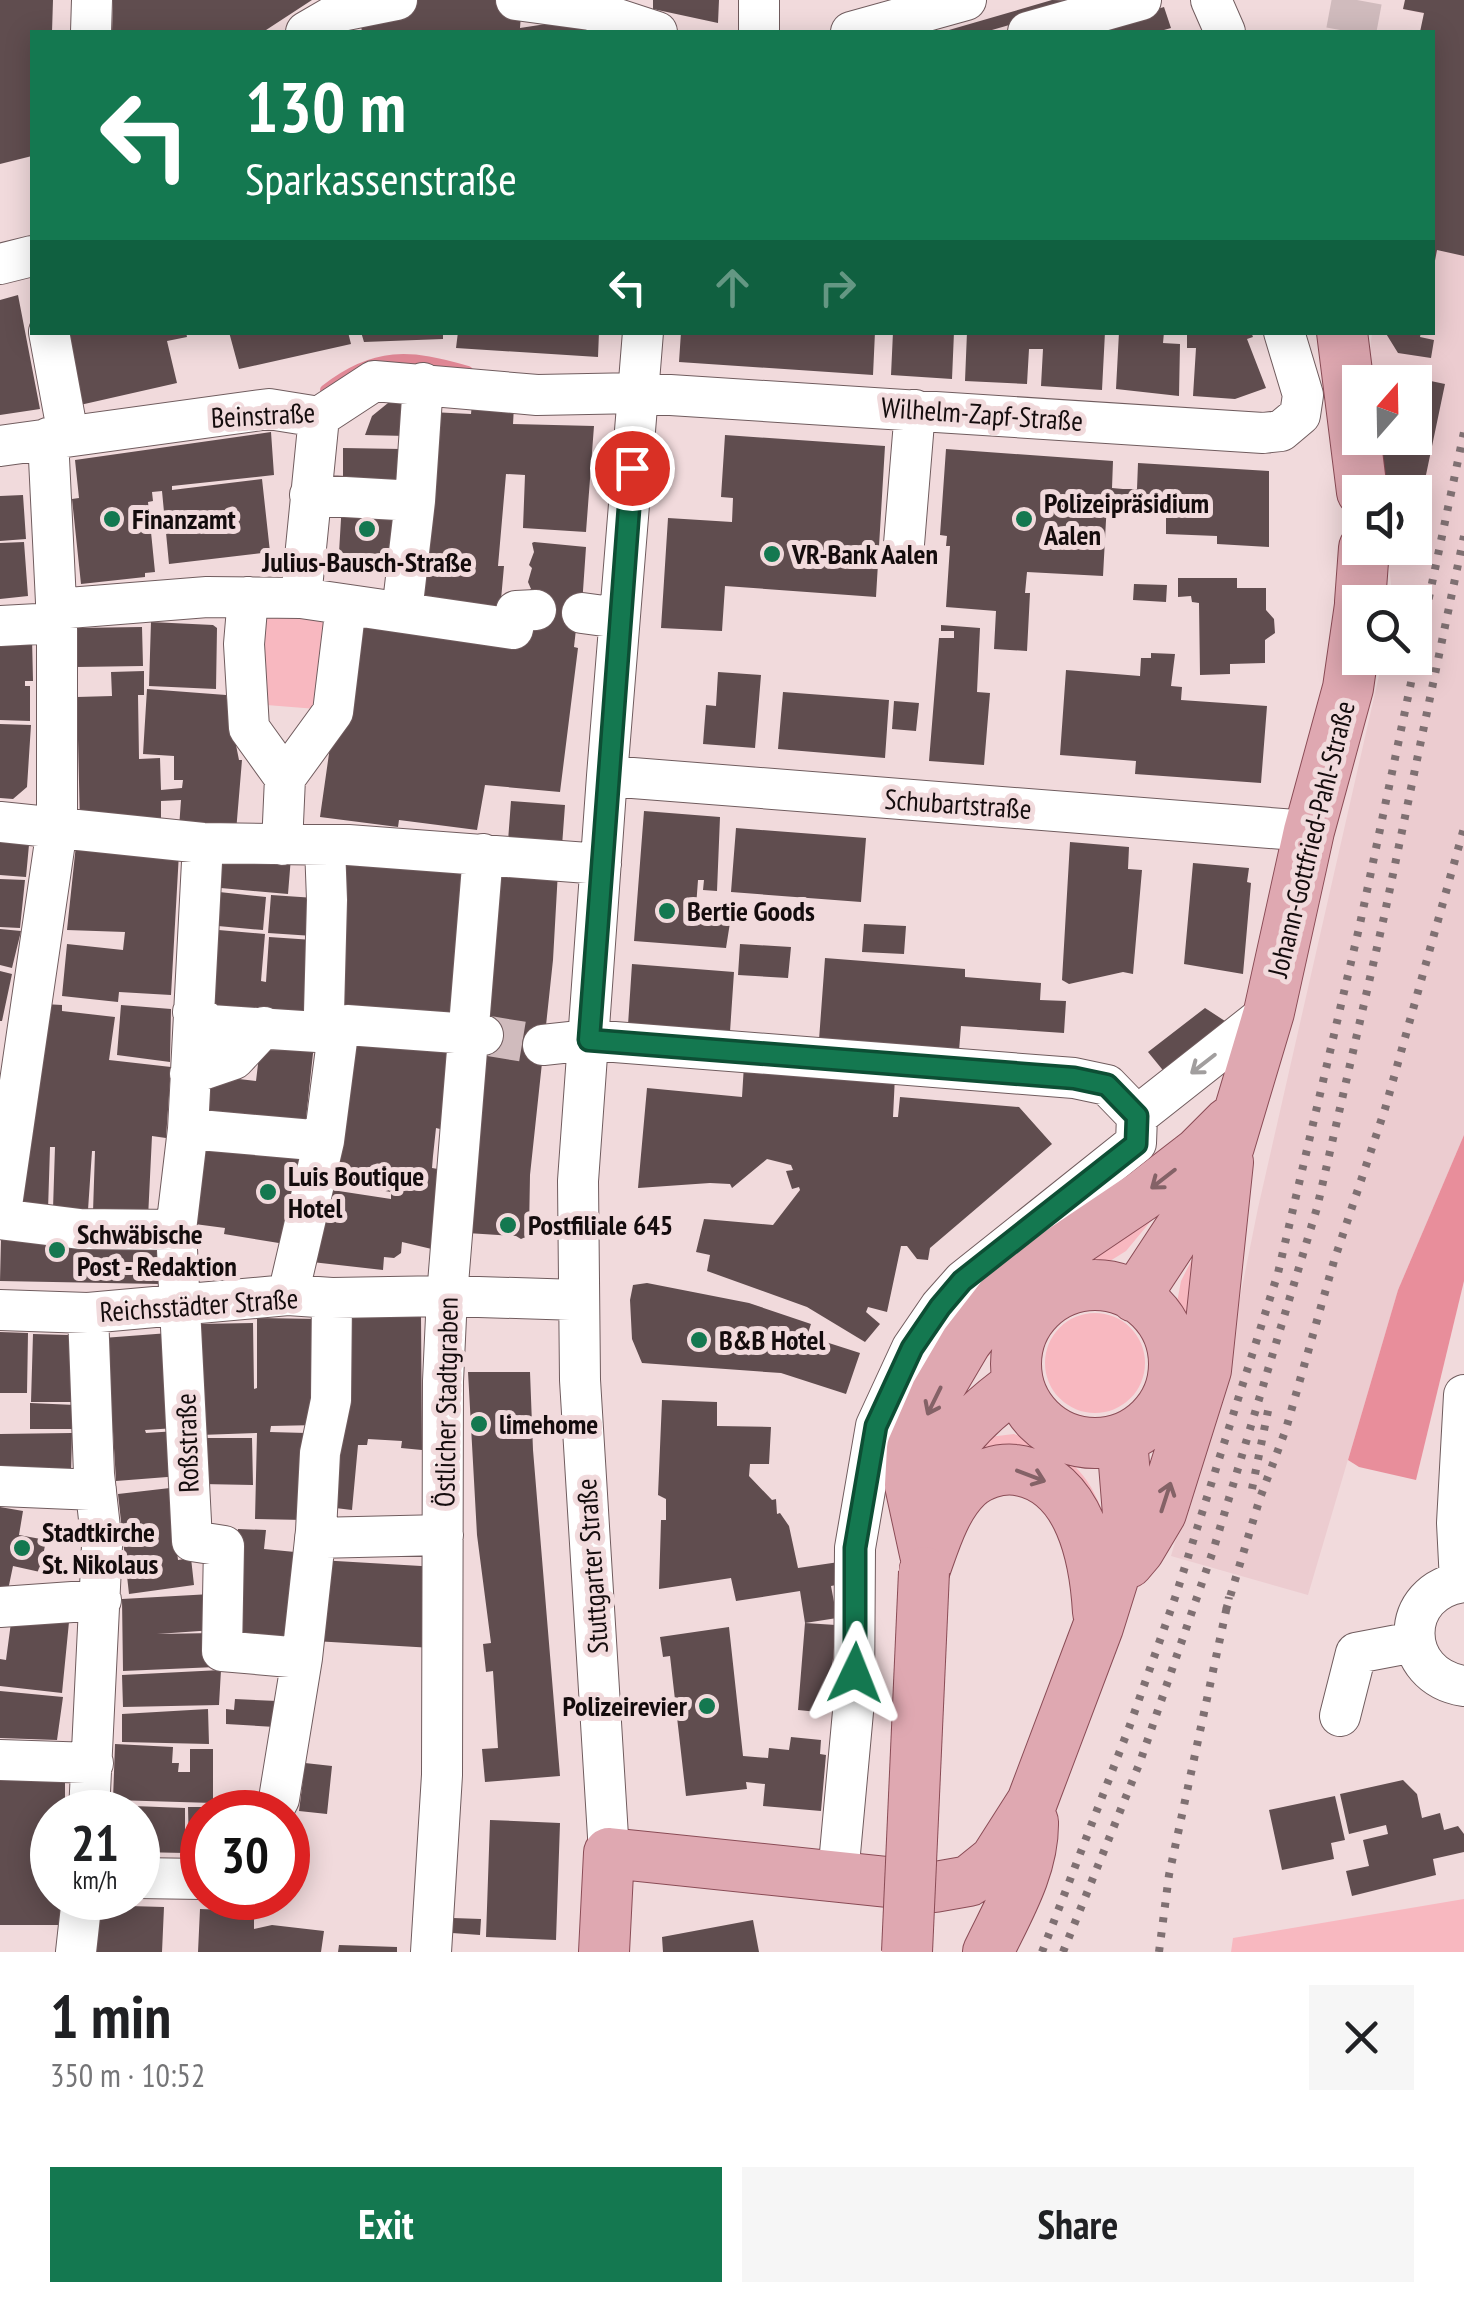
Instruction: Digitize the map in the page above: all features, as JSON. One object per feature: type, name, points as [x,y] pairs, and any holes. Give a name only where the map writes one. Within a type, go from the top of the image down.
[{"type":"main road","points":[[1342,335],[1360,475]]},
{"type":"main road","name":"Johann-Gottfried-Pahl-Straße","points":[[1135,1296],[1210,1183],[1232,1130],[1269,1012],[1350,675]]},
{"type":"main road","points":[[924,1563],[910,1485],[912,1448],[936,1393],[966,1342],[1001,1297],[1232,1130]]},
{"type":"main road","points":[[1114,1578],[1139,1550],[1161,1512],[1206,1370],[1214,1266],[1227,1195],[1232,1130]]},
{"type":"main road","points":[[1096,1285],[1135,1296],[1165,1328],[1172,1349],[1174,1372],[1158,1412],[1142,1428],[1122,1438],[1085,1442],[1050,1430],[1025,1402],[1018,1384],[1018,1344],[1027,1324],[1048,1302],[1075,1288],[1096,1285]]},
{"type":"main road","points":[[907,1952],[927,1507],[938,1471],[962,1432],[1018,1384]]},
{"type":"main road","points":[[609,1853],[936,1887],[969,1881],[995,1860],[1032,1802],[1114,1578],[1128,1514],[1122,1438]]},
{"type":"main road","points":[[924,1563],[966,1486],[991,1472],[1006,1469],[1036,1475],[1064,1500],[1082,1528],[1096,1580],[1098,1628]]},
{"type":"main road","points":[[988,1952],[1021,1882],[1033,1838],[1032,1802]]},
{"type":"main road","name":"Stuttgarter Straße","points":[[604,1952],[609,1853]]},
{"type":"street","points":[[91,30],[92,0]]},
{"type":"street","points":[[309,30],[342,11],[397,0]]},
{"type":"street","points":[[516,0],[590,10],[651,30]]},
{"type":"street","points":[[758,0],[759,30]]},
{"type":"street","points":[[858,30],[966,0]]},
{"type":"street","points":[[1035,30],[1141,0]]},
{"type":"street","points":[[0,264],[30,256]]},
{"type":"street","points":[[49,335],[58,436],[57,828],[12,1060],[0,1219],[80,1229],[176,1230]]},
{"type":"street","name":"Stuttgarter Straße","points":[[609,1853],[581,1410],[578,1181],[606,776],[601,616],[639,393],[643,335]]},
{"type":"street","name":"Wilhelm-Zapf-Straße","points":[[639,393],[928,400],[1263,433],[1281,431],[1300,415],[1303,396],[1285,335]]},
{"type":"street","name":"Beinstraße","points":[[0,446],[269,409],[319,417],[374,381],[537,395],[639,393]]},
{"type":"street","points":[[402,612],[423,383]]},
{"type":"street","points":[[904,544],[928,400]]},
{"type":"street","points":[[301,598],[319,417]]},
{"type":"street","points":[[310,495],[415,501]]},
{"type":"street","points":[[235,597],[244,644],[249,728],[285,778],[328,900],[324,1012],[338,1041],[324,1141],[288,1295]]},
{"type":"street","points":[[0,626],[56,616],[235,597],[301,598],[514,629],[516,611],[536,610]]},
{"type":"street","points":[[285,778],[339,712],[346,604]]},
{"type":"street","name":"Schubartstraße","points":[[606,776],[1310,831]]},
{"type":"street","points":[[0,822],[204,842],[483,854],[601,864]]},
{"type":"street","name":"Roßstraße","points":[[204,842],[188,1128],[176,1230],[192,1541],[224,1546],[222,1651],[302,1658]]},
{"type":"street","name":"Östlicher Stadtgraben","points":[[431,1952],[442,1792],[447,1296],[476,1033],[483,854]]},
{"type":"street","points":[[192,1012],[210,1025],[317,1032],[346,1024],[476,1033]]},
{"type":"street","name":"Johann-Gottfried-Pahl-Straße","points":[[838,1875],[854,1701],[855,1548],[876,1426],[912,1348],[962,1281],[1136,1144],[1137,1116],[1269,1012]]},
{"type":"street","points":[[190,1074],[234,1058],[264,1027]]},
{"type":"street","points":[[543,1045],[589,1040],[1074,1078],[1107,1085],[1137,1116]]},
{"type":"street","points":[[188,1128],[324,1141]]},
{"type":"street","name":"Reichsstädter Straße","points":[[0,1310],[88,1312],[288,1295],[578,1300]]},
{"type":"street","points":[[280,1790],[302,1658],[320,1453],[331,1400],[332,1298]]},
{"type":"street","points":[[88,1312],[102,1546],[90,1790]]},
{"type":"street","points":[[1463,1689],[1430,1672],[1414,1642],[1414,1626],[1430,1596],[1444,1586],[1462,1582],[1457,1523],[1464,1395]]},
{"type":"street","points":[[0,1486],[96,1490]]},
{"type":"street","points":[[316,1528],[443,1535]]},
{"type":"street","points":[[0,1607],[101,1600]]},
{"type":"street","points":[[1340,1716],[1356,1653],[1414,1642]]},
{"type":"street","points":[[0,1760],[92,1762]]},
{"type":"street","points":[[76,1952],[80,1920]]},
{"type":"shaded area","points":[[1405,0],[1464,0],[1464,1135],[1398,1290],[1308,1595],[1171,1556],[1227,1362],[1258,1208],[1379,675],[1432,675],[1432,585],[1391,585],[1389,565],[1432,565],[1432,475],[1379,475],[1378,455],[1432,455],[1432,365],[1368,365],[1372,335],[1435,335],[1435,30],[1420,30],[1424,14],[1403,9]]},
{"type":"shaded area","points":[[262,603],[337,609],[329,710],[254,704]]},
{"type":"shaded area","points":[[1464,1135],[1464,1281],[1416,1480],[1359,1467],[1348,1460],[1398,1290]]},
{"type":"shaded area","points":[[1155,1204],[1160,1210],[1126,1251],[1102,1266],[1072,1271],[1046,1282],[1018,1305],[998,1344],[967,1383],[937,1433],[934,1432],[956,1383],[1016,1299],[1068,1259]]},
{"type":"shaded area","points":[[1206,1232],[1196,1349],[1185,1372],[1176,1308],[1181,1281]]},
{"type":"shaded area","points":[[1095,1313],[1114,1317],[1130,1328],[1141,1344],[1145,1363],[1141,1382],[1130,1398],[1114,1409],[1095,1413],[1076,1409],[1060,1398],[1049,1382],[1045,1363],[1049,1344],[1060,1328],[1076,1317]]},
{"type":"shaded area","points":[[1014,1434],[1068,1460],[1087,1481],[1102,1510],[1094,1512],[985,1451],[967,1449],[989,1437]]},
{"type":"shaded area","points":[[1464,1899],[1464,1952],[1231,1952],[1233,1938]]},
{"type":"building","points":[[0,0],[53,0],[52,30],[30,30],[30,156],[0,164]]},
{"type":"building","points":[[113,0],[312,0],[266,30],[112,30]]},
{"type":"building","points":[[357,0],[522,0],[520,28],[585,18],[594,30],[362,30]]},
{"type":"building","points":[[653,0],[719,0],[718,23],[653,9]]},
{"type":"building","points":[[1052,0],[1094,1],[992,30],[949,30]]},
{"type":"building","points":[[1405,0],[1464,0],[1464,256],[1437,250],[1435,261],[1435,30],[1420,30],[1424,13],[1403,9]]},
{"type":"building","points":[[1164,7],[1171,28],[1164,30],[1088,30]]},
{"type":"building","points":[[18,295],[40,409],[0,415],[0,300]]},
{"type":"building","points":[[68,335],[187,335],[167,341],[177,383],[80,405]]},
{"type":"building","points":[[230,335],[349,335],[351,344],[239,369]]},
{"type":"building","points":[[362,335],[443,335],[443,339],[364,342]]},
{"type":"building","points":[[458,335],[599,335],[598,357],[456,348]]},
{"type":"building","points":[[681,335],[875,335],[873,375],[679,362]]},
{"type":"building","points":[[893,335],[954,335],[952,379],[891,375]]},
{"type":"building","points":[[967,335],[1105,335],[1102,390],[1041,386],[1043,349],[1029,349],[1027,384],[965,381]]},
{"type":"building","points":[[1119,335],[1164,335],[1163,343],[1180,344],[1179,396],[1116,389]]},
{"type":"building","points":[[1187,335],[1252,335],[1247,339],[1266,388],[1235,399],[1193,396],[1196,348],[1187,348]]},
{"type":"building","points":[[1387,335],[1420,335],[1434,340],[1431,358],[1398,353]]},
{"type":"building","points":[[1432,381],[1445,384],[1432,446]]},
{"type":"building","points":[[408,400],[406,436],[365,435],[372,416],[388,403]]},
{"type":"building","points":[[472,403],[514,406],[513,424],[594,426],[586,532],[523,528],[525,475],[506,474],[498,566],[504,566],[500,611],[409,603],[431,412],[471,414]]},
{"type":"building","points":[[271,432],[274,475],[172,486],[172,490],[262,479],[270,552],[169,564],[162,491],[152,492],[153,501],[148,502],[155,572],[145,573],[145,577],[81,584],[72,499],[79,498],[75,460]]},
{"type":"building","name":"VR-Bank Aalen","points":[[725,435],[885,446],[876,597],[725,586],[722,631],[661,628],[668,518],[732,522],[733,498],[721,497]]},
{"type":"building","points":[[343,448],[401,449],[401,495],[343,492]]},
{"type":"building","name":"Polizeipräsidium Aalen","points":[[946,449],[1113,461],[1112,488],[1123,489],[1137,489],[1138,463],[1269,471],[1269,547],[1217,544],[1217,536],[1166,534],[1166,516],[1136,515],[1136,501],[1111,499],[1107,502],[1103,576],[1027,572],[1027,651],[994,649],[996,611],[946,607],[950,546],[946,546],[947,536],[940,535]]},
{"type":"building","points":[[1378,455],[1430,455],[1426,475],[1379,475]]},
{"type":"building","points":[[23,495],[26,539],[0,541],[0,496]]},
{"type":"building","name":"Julius-Bausch-Straße","points":[[342,502],[396,506],[391,554],[339,553]]},
{"type":"building","points":[[24,542],[28,596],[0,599],[0,543]]},
{"type":"building","points":[[534,542],[586,547],[560,792],[485,785],[477,830],[399,820],[398,827],[320,817],[348,620],[527,643],[527,592],[531,589],[529,565]]},
{"type":"building","points":[[1178,578],[1237,578],[1237,588],[1266,588],[1266,610],[1274,619],[1275,633],[1265,640],[1265,663],[1230,664],[1230,674],[1200,675],[1199,603],[1192,602],[1191,596],[1178,597]]},
{"type":"building","points":[[1134,584],[1167,585],[1166,602],[1133,600]]},
{"type":"building","points":[[151,622],[217,628],[216,689],[149,686]]},
{"type":"building","points":[[941,625],[980,628],[977,692],[990,693],[984,765],[929,761],[939,638],[954,638],[954,631],[941,631]]},
{"type":"building","points":[[142,627],[143,666],[76,667],[75,628]]},
{"type":"building","points":[[0,638],[32,638],[33,681],[25,681],[25,686],[30,686],[30,721],[0,720]]},
{"type":"building","points":[[1151,653],[1175,654],[1171,686],[1182,687],[1181,700],[1267,706],[1261,783],[1135,774],[1136,761],[1060,755],[1066,670],[1140,676],[1141,658],[1151,658]]},
{"type":"building","points":[[144,671],[144,695],[138,695],[139,759],[160,758],[161,790],[182,788],[183,780],[174,780],[174,756],[143,754],[147,689],[226,695],[242,760],[236,832],[179,828],[181,800],[161,801],[161,824],[80,824],[77,697],[112,696],[111,672]]},
{"type":"building","points":[[718,672],[761,675],[755,748],[703,744],[706,705],[716,706]]},
{"type":"building","points":[[783,692],[889,700],[885,758],[778,749]]},
{"type":"building","points":[[894,701],[919,703],[916,731],[892,729]]},
{"type":"building","points":[[0,724],[31,725],[27,787],[13,799],[0,798]]},
{"type":"building","points":[[511,801],[565,805],[562,846],[508,841]]},
{"type":"building","points":[[644,811],[720,817],[717,891],[703,890],[704,880],[698,880],[696,907],[732,910],[726,948],[634,941]]},
{"type":"building","points":[[736,828],[866,838],[861,902],[731,892]]},
{"type":"building","points":[[0,834],[30,834],[26,877],[0,875]]},
{"type":"building","points":[[1070,842],[1129,847],[1128,869],[1142,870],[1133,974],[1123,972],[1069,984],[1062,980]]},
{"type":"building","points":[[76,845],[179,853],[171,995],[119,992],[118,1002],[62,996],[67,944],[123,950],[125,932],[67,930]]},
{"type":"building","points":[[213,850],[291,857],[288,894],[210,887]]},
{"type":"building","points":[[346,856],[465,864],[450,1015],[338,1006]]},
{"type":"building","points":[[1193,863],[1249,868],[1243,974],[1184,964]]},
{"type":"building","points":[[498,869],[558,871],[553,960],[530,1175],[529,1231],[521,1239],[467,1233]]},
{"type":"building","points":[[0,879],[25,880],[20,928],[0,927]]},
{"type":"building","points":[[210,891],[266,897],[263,930],[207,925]]},
{"type":"building","points":[[271,895],[315,898],[313,936],[268,933]]},
{"type":"building","points":[[864,924],[906,926],[904,954],[862,952]]},
{"type":"building","points":[[0,929],[21,931],[12,968],[0,965]]},
{"type":"building","points":[[207,929],[265,934],[261,981],[266,982],[269,937],[313,940],[307,1016],[200,1013]]},
{"type":"building","points":[[740,944],[791,947],[788,978],[738,975]]},
{"type":"building","points":[[825,958],[965,969],[965,977],[1041,983],[1040,1000],[1066,1001],[1064,1033],[961,1026],[959,1051],[819,1040]]},
{"type":"building","points":[[632,964],[734,972],[730,1032],[628,1025]]},
{"type":"building","points":[[0,971],[12,974],[2,1021],[0,1021]]},
{"type":"building","points":[[44,1004],[62,1005],[62,1011],[115,1017],[109,1060],[171,1067],[166,1138],[152,1136],[148,1218],[93,1212],[95,1151],[88,1210],[53,1209],[55,1147],[50,1147],[48,1210],[13,1207]]},
{"type":"building","points":[[121,1005],[171,1009],[170,1062],[117,1055]]},
{"type":"building","points":[[1205,1008],[1228,1023],[1166,1074],[1148,1052]]},
{"type":"building","points":[[355,1035],[450,1047],[432,1168],[438,1169],[436,1250],[402,1242],[401,1253],[394,1258],[384,1257],[383,1270],[303,1261],[319,1188],[391,1199],[391,1192],[327,1181]]},
{"type":"building","points":[[261,1039],[314,1044],[305,1128],[198,1116],[205,1075],[256,1081]]},
{"type":"building","points":[[744,1065],[895,1076],[893,1117],[898,1117],[900,1097],[1019,1107],[1052,1144],[930,1248],[928,1260],[917,1259],[907,1246],[901,1246],[887,1312],[868,1307],[866,1312],[880,1324],[865,1342],[807,1307],[707,1271],[710,1255],[696,1252],[704,1219],[773,1225],[800,1190],[792,1189],[786,1171],[793,1170],[791,1165],[767,1159],[732,1188],[730,1184],[710,1183],[638,1188],[647,1088],[742,1097]]},
{"type":"building","points":[[196,1134],[303,1148],[285,1244],[224,1234],[225,1228],[187,1223]]},
{"type":"building","name":"Schwäbische Post - Redaktion","points":[[157,1238],[159,1284],[0,1281],[1,1240]]},
{"type":"building","name":"B&B Hotel","points":[[647,1283],[749,1303],[811,1324],[807,1336],[860,1353],[846,1394],[781,1373],[642,1363],[632,1339],[630,1300],[633,1285]]},
{"type":"building","points":[[342,1317],[421,1317],[422,1450],[401,1448],[402,1441],[368,1439],[367,1445],[358,1445],[352,1510],[327,1507]]},
{"type":"building","points":[[257,1318],[320,1319],[318,1425],[271,1426],[270,1432],[306,1433],[304,1520],[255,1519],[257,1433],[200,1435],[196,1324],[253,1323],[254,1389]]},
{"type":"building","points":[[0,1332],[28,1333],[27,1393],[0,1393]]},
{"type":"building","points":[[169,1333],[176,1428],[145,1430],[177,1431],[180,1476],[116,1481],[103,1338]]},
{"type":"building","points":[[33,1334],[69,1335],[74,1402],[31,1402]]},
{"type":"building","points":[[468,1372],[530,1372],[560,1776],[485,1782],[482,1749],[498,1748],[493,1671],[486,1672],[483,1644],[491,1643],[477,1535]]},
{"type":"building","points":[[662,1400],[717,1402],[717,1426],[771,1427],[769,1464],[750,1464],[749,1476],[772,1500],[776,1499],[777,1514],[789,1526],[798,1568],[839,1562],[841,1584],[831,1586],[837,1618],[805,1623],[800,1591],[736,1601],[731,1578],[659,1589],[661,1520],[666,1520],[666,1499],[658,1495]]},
{"type":"building","points":[[30,1403],[75,1405],[75,1429],[30,1429]]},
{"type":"building","points":[[72,1433],[71,1474],[0,1473],[0,1434]]},
{"type":"building","points":[[200,1438],[252,1438],[253,1485],[202,1484]]},
{"type":"building","points":[[170,1488],[178,1560],[191,1558],[194,1585],[129,1594],[118,1494]]},
{"type":"building","name":"Stadtkirche St. Nikolaus","points":[[0,1507],[23,1511],[19,1535],[46,1540],[40,1572],[13,1566],[8,1590],[0,1588]]},
{"type":"building","points":[[238,1529],[266,1530],[264,1549],[295,1552],[286,1642],[228,1636]]},
{"type":"building","points":[[319,1560],[438,1567],[433,1648],[314,1641]]},
{"type":"building","points":[[211,1594],[214,1630],[157,1634],[214,1633],[216,1667],[123,1671],[122,1599]]},
{"type":"building","points":[[12,1615],[69,1622],[62,1693],[0,1686],[0,1659],[6,1660]]},
{"type":"building","points":[[805,1623],[836,1625],[828,1713],[798,1710]]},
{"type":"building","name":"Polizeirevier","points":[[729,1627],[743,1756],[768,1758],[769,1748],[789,1750],[791,1737],[821,1740],[820,1754],[826,1755],[821,1811],[763,1806],[765,1784],[746,1782],[747,1789],[686,1796],[670,1656],[663,1657],[660,1637]]},
{"type":"building","points":[[221,1670],[219,1705],[123,1707],[122,1675]]},
{"type":"building","points":[[0,1691],[63,1697],[57,1740],[0,1738]]},
{"type":"building","points":[[235,1699],[277,1701],[275,1727],[226,1724],[226,1709],[234,1710]]},
{"type":"building","points":[[208,1709],[209,1744],[122,1742],[122,1714]]},
{"type":"building","points":[[115,1744],[173,1747],[172,1763],[179,1763],[178,1772],[190,1772],[190,1749],[213,1749],[213,1790],[180,1790],[180,1802],[160,1801],[160,1790],[113,1790]]},
{"type":"building","points":[[305,1763],[332,1766],[327,1814],[310,1812],[310,1790],[302,1790]]},
{"type":"building","points":[[65,1773],[65,1790],[30,1790],[30,1920],[67,1920],[67,1925],[0,1925],[0,1774]]},
{"type":"building","points":[[1403,1780],[1417,1794],[1422,1818],[1440,1813],[1444,1830],[1458,1826],[1464,1834],[1464,1852],[1433,1859],[1436,1875],[1352,1896],[1346,1871],[1369,1866],[1363,1840],[1388,1834],[1386,1825],[1349,1834],[1340,1794]]},
{"type":"building","points":[[1335,1796],[1345,1840],[1331,1843],[1334,1859],[1282,1870],[1269,1810]]},
{"type":"building","points":[[160,1807],[180,1808],[180,1853],[160,1852]]},
{"type":"building","points":[[490,1820],[560,1823],[556,1940],[486,1937]]},
{"type":"building","points":[[160,1907],[164,1907],[162,1952],[92,1952],[93,1920],[160,1920]]},
{"type":"building","points":[[453,1918],[481,1919],[480,1935],[452,1933]]},
{"type":"building","points":[[199,1920],[254,1920],[254,1929],[272,1925],[324,1931],[321,1952],[198,1952]]},
{"type":"building","points":[[753,1920],[759,1952],[663,1952],[662,1937]]},
{"type":"building","points":[[339,1945],[397,1947],[397,1952],[338,1952]]},
{"type":"waterway","points":[[325,390],[377,362],[411,359],[468,371]]},
{"type":"tunnel","points":[[1351,30],[1357,0]]},
{"type":"tunnel","points":[[483,1035],[543,1045]]},
{"type":"railway","points":[[1042,1952],[1176,1595],[1278,1273],[1360,924],[1464,432]]},
{"type":"railway","points":[[1063,1952],[1140,1762],[1213,1551],[1317,1208],[1384,917],[1464,536]]},
{"type":"railway","points":[[1226,1610],[1385,1109],[1464,828]]},
{"type":"railway","points":[[1252,1489],[1269,1406]]},
{"type":"railway","points":[[1159,1952],[1169,1875],[1229,1597]]},
{"type":"place","name":"Finanzamt","points":[[112,519]]},
{"type":"place","name":"Polizeipräsidium Aalen","points":[[1024,519]]},
{"type":"place","name":"Julius-Bausch-Straße","points":[[367,529]]},
{"type":"place","name":"VR-Bank Aalen","points":[[772,554]]},
{"type":"place","name":"Bertie Goods","points":[[667,911]]},
{"type":"place","name":"Luis Boutique Hotel","points":[[268,1192]]},
{"type":"place","name":"Postfiliale 645","points":[[508,1225]]},
{"type":"place","name":"Schwäbische Post - Redaktion","points":[[57,1250]]},
{"type":"place","name":"B&B Hotel","points":[[699,1340]]},
{"type":"place","name":"limehome","points":[[479,1424]]},
{"type":"place","name":"Stadtkirche St. Nikolaus","points":[[22,1548]]},
{"type":"place","name":"Polizeirevier","points":[[707,1706]]},
{"type":"route","points":[[632,468],[589,1040],[1074,1078],[1107,1085],[1137,1116],[1136,1144],[962,1281],[912,1348],[876,1426],[855,1548],[855,1673]]}]
